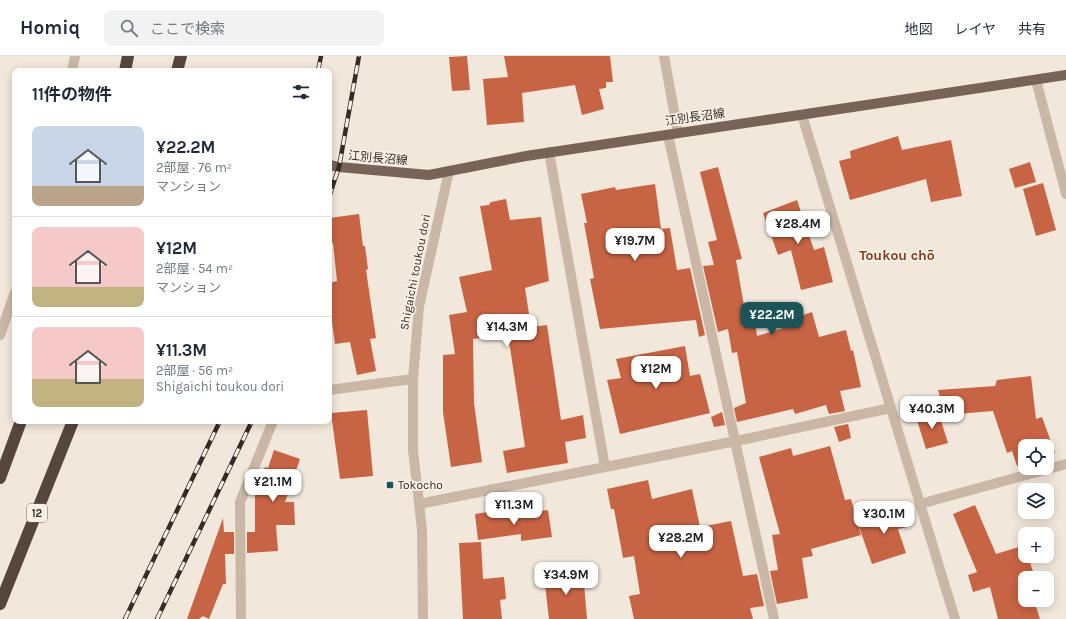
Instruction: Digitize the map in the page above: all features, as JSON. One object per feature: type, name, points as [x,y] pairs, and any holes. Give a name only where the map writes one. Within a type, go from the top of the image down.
[{"type":"highway","points":[[126,68],[128,56]]},
{"type":"highway","points":[[178,68],[181,56]]},
{"type":"highway","points":[[0,478],[20,424]]},
{"type":"highway","name":"12","points":[[0,604],[72,424]]},
{"type":"main road","name":"江別長沼線","points":[[332,166],[429,175],[549,152],[1066,75]]},
{"type":"street","points":[[73,68],[75,56]]},
{"type":"street","points":[[664,56],[673,134],[774,619]]},
{"type":"street","points":[[1036,80],[1066,194]]},
{"type":"street","points":[[802,114],[955,619]]},
{"type":"street","points":[[549,152],[605,467]]},
{"type":"street","name":"Shigaichi toukou dori","points":[[423,619],[422,530],[413,450],[413,379],[419,307],[449,171]]},
{"type":"street","points":[[0,335],[12,301]]},
{"type":"street","points":[[332,390],[413,379]]},
{"type":"street","points":[[419,504],[736,441],[891,408]]},
{"type":"street","points":[[241,619],[240,502],[272,424]]},
{"type":"street","points":[[920,504],[1066,464]]},
{"type":"building","points":[[467,56],[470,90],[452,91],[449,57]]},
{"type":"building","points":[[504,56],[610,56],[613,82],[606,82],[606,88],[599,89],[604,109],[582,115],[575,85],[522,93],[524,122],[487,125],[483,79],[508,77]]},
{"type":"building","points":[[898,136],[902,150],[951,140],[962,196],[931,202],[926,179],[850,200],[839,161],[851,158],[850,151]]},
{"type":"building","points":[[1030,162],[1036,182],[1015,188],[1009,169]]},
{"type":"building","points":[[718,167],[742,259],[736,260],[747,323],[755,322],[757,336],[793,325],[791,319],[812,312],[819,337],[846,330],[851,351],[853,350],[861,387],[840,391],[845,411],[829,414],[826,405],[795,414],[793,409],[737,422],[734,408],[746,403],[737,352],[732,353],[728,329],[718,332],[703,266],[714,265],[708,242],[717,240],[700,172]]},
{"type":"building","points":[[1043,183],[1056,230],[1036,236],[1023,189]]},
{"type":"building","points":[[655,184],[661,229],[670,228],[677,270],[690,268],[705,335],[699,337],[696,320],[600,329],[590,279],[594,278],[584,223],[587,223],[581,194],[615,187],[616,190]]},
{"type":"building","points":[[506,199],[510,220],[541,217],[549,281],[525,288],[531,327],[547,325],[561,420],[583,415],[586,438],[565,442],[568,463],[507,473],[503,451],[525,447],[508,334],[473,339],[474,403],[482,462],[451,467],[443,412],[443,355],[455,354],[449,315],[467,312],[459,277],[492,270],[480,206],[489,205],[491,202]]},
{"type":"building","points":[[797,200],[814,250],[824,247],[833,282],[801,290],[791,250],[778,255],[763,213]]},
{"type":"building","points":[[359,214],[363,246],[365,246],[368,269],[366,270],[376,338],[370,339],[376,371],[357,375],[350,342],[335,344],[332,322],[332,282],[337,281],[332,243],[332,218]]},
{"type":"building","points":[[685,346],[690,376],[700,374],[710,413],[620,434],[607,380],[621,378],[616,359]]},
{"type":"building","points":[[1031,376],[1036,419],[1042,417],[1050,439],[1018,439],[1017,466],[1012,451],[1007,453],[993,411],[945,415],[938,390],[995,386],[997,380]]},
{"type":"building","points":[[367,410],[373,476],[340,479],[332,413]]},
{"type":"building","points":[[938,411],[948,443],[926,449],[916,417]]},
{"type":"building","points":[[722,412],[725,425],[714,427],[711,417]]},
{"type":"building","points":[[848,424],[851,438],[839,442],[834,427]]},
{"type":"building","points":[[830,446],[845,500],[851,499],[861,535],[811,549],[813,556],[802,558],[808,598],[777,604],[770,571],[778,570],[772,535],[780,534],[759,457],[791,448],[793,456]]},
{"type":"building","points":[[274,450],[300,459],[285,502],[294,502],[295,525],[276,525],[278,551],[247,553],[247,532],[255,532],[255,496],[265,467],[268,468]]},
{"type":"building","points":[[648,480],[652,499],[692,489],[700,527],[731,521],[743,576],[757,574],[764,606],[750,608],[753,619],[634,619],[629,596],[640,594],[634,556],[623,558],[614,509],[611,509],[607,489]]},
{"type":"building","points":[[975,505],[996,554],[1018,547],[1018,563],[1030,563],[1033,571],[1018,571],[1018,607],[1036,607],[1040,619],[998,619],[990,587],[973,592],[968,575],[977,572],[953,514]]},
{"type":"building","points":[[901,507],[907,527],[898,529],[906,553],[872,564],[857,521]]},
{"type":"building","points":[[548,510],[552,537],[521,541],[521,534],[478,540],[475,514],[494,511],[495,517]]},
{"type":"building","points":[[223,518],[224,532],[234,532],[234,554],[225,554],[226,584],[223,584],[209,619],[203,616],[199,619],[187,619]]},
{"type":"building","points":[[481,542],[483,579],[504,577],[506,599],[500,600],[502,619],[463,619],[459,543]]},
{"type":"building","points":[[583,572],[587,619],[549,619],[544,576]]},
{"type":"railway","points":[[319,68],[321,56]]},
{"type":"railway","points":[[332,188],[339,167],[359,56]]},
{"type":"railway","points":[[125,619],[219,424]]},
{"type":"railway","points":[[157,619],[251,424]]},
{"type":"place","name":"Tokocho","points":[[390,485]]},
{"type":"district","name":"Toukou chō","points":[[897,255]]}]
